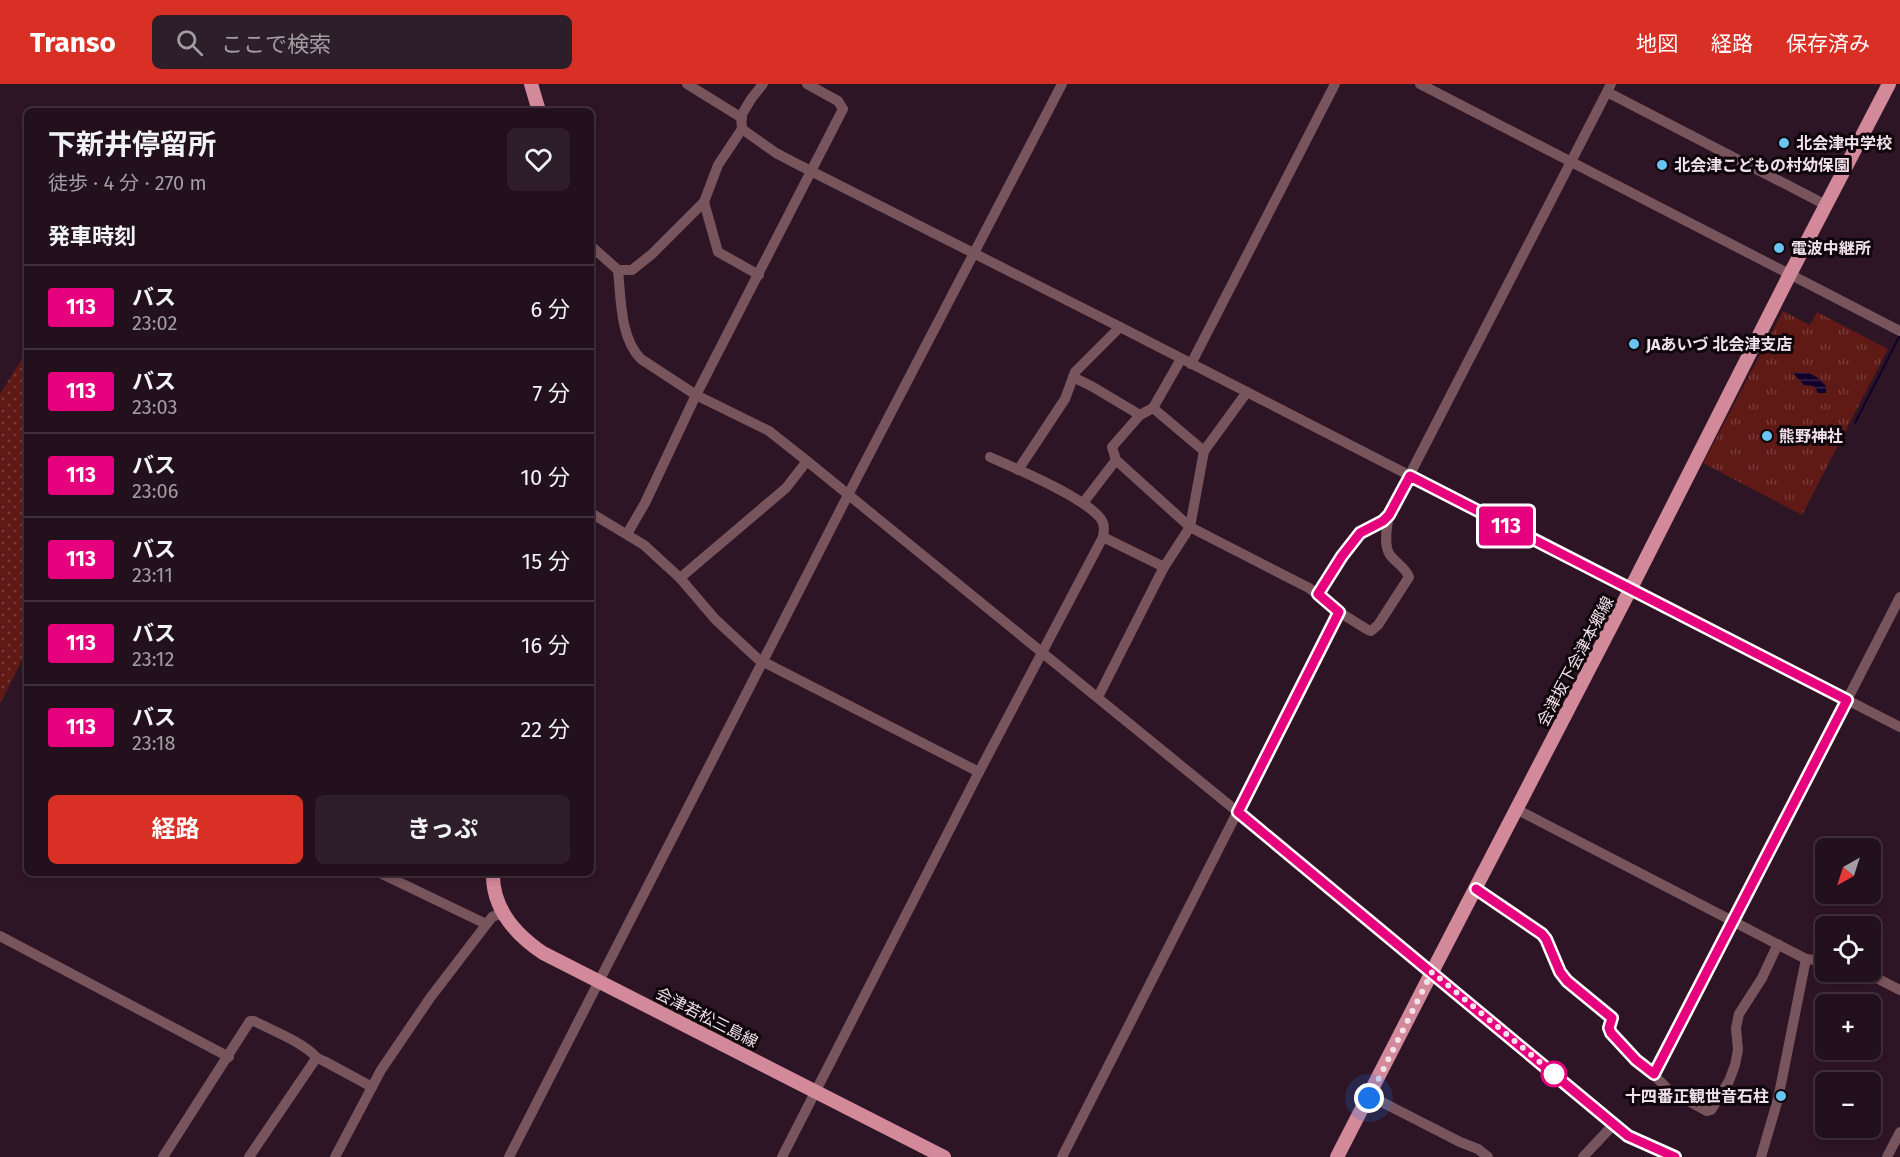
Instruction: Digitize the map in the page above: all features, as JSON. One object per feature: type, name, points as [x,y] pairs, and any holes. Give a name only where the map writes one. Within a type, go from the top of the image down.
[{"type":"main road","points":[[531,84],[538,108]]},
{"type":"main road","name":"会津坂下会津本郷線","points":[[1337,1157],[1889,84]]},
{"type":"main road","name":"会津若松三島線","points":[[493,876],[502,913],[519,934],[543,953],[944,1157]]},
{"type":"street","points":[[687,84],[742,124],[776,153],[974,252],[1900,727]]},
{"type":"street","points":[[618,270],[633,270],[704,202],[718,165],[742,124],[751,99],[763,84]]},
{"type":"street","points":[[627,534],[645,503],[696,395],[843,109],[838,101],[807,84]]},
{"type":"street","points":[[509,1157],[848,495],[1062,84]]},
{"type":"street","points":[[1335,84],[1186,361],[1153,408],[1140,415],[1112,447],[1116,460],[1190,527],[1318,594],[1339,612],[1371,631],[1378,625],[1409,578],[1407,571],[1390,555],[1387,549],[1389,515]]},
{"type":"street","points":[[1420,84],[1900,330]]},
{"type":"street","points":[[1318,594],[1360,533],[1383,521],[1389,515],[1609,88],[1826,205]]},
{"type":"street","points":[[704,202],[718,252],[759,275]]},
{"type":"street","points":[[594,249],[618,270],[624,319],[629,342],[634,352],[658,372],[696,395],[769,431],[1098,697],[1628,1136],[1660,1154],[1675,1157]]},
{"type":"street","points":[[1018,470],[1065,399],[1073,377],[1083,363],[1120,327]]},
{"type":"street","points":[[1073,377],[1140,415]]},
{"type":"street","points":[[1098,697],[1164,567],[1190,527],[1204,451],[1247,392]]},
{"type":"street","points":[[1153,408],[1204,451]]},
{"type":"street","points":[[782,1157],[979,772],[1103,537],[1102,520],[1083,503],[990,457]]},
{"type":"street","points":[[1083,503],[1116,460]]},
{"type":"street","points":[[680,578],[786,488],[807,461]]},
{"type":"street","points":[[594,515],[644,545],[680,578],[715,619],[758,659],[979,772]]},
{"type":"street","points":[[1103,537],[1164,567]]},
{"type":"street","points":[[1654,1074],[1900,597]]},
{"type":"street","points":[[1062,1157],[1339,612]]},
{"type":"street","points":[[1516,809],[1806,959],[1815,960]]},
{"type":"street","points":[[386,876],[486,924]]},
{"type":"street","points":[[1476,889],[1542,934],[1560,972],[1567,981],[1612,1018],[1609,1028],[1611,1033],[1636,1060],[1670,1091],[1707,1111],[1711,1110],[1729,1081],[1738,1050],[1736,1028],[1739,1014],[1755,989],[1778,944]]},
{"type":"street","points":[[335,1157],[381,1070],[430,998],[486,924],[495,915],[502,913]]},
{"type":"street","points":[[0,936],[229,1057]]},
{"type":"street","points":[[1761,1157],[1778,1099],[1806,959]]},
{"type":"street","points":[[1881,980],[1900,990]]},
{"type":"street","points":[[163,1157],[250,1022],[254,1021],[372,1087]]},
{"type":"street","points":[[249,1157],[309,1066],[317,1058]]},
{"type":"street","points":[[1370,1096],[1478,1149],[1488,1157]]},
{"type":"street","points":[[1583,1157],[1614,1124]]},
{"type":"street","points":[[1887,1157],[1900,1132]]},
{"type":"green space","points":[[1783,311],[1810,325],[1817,312],[1888,349],[1802,515],[1703,463]]},
{"type":"green space","points":[[24,356],[24,656],[0,704],[0,394]]},
{"type":"shaded area","points":[[1793,373],[1809,373],[1818,378],[1826,386],[1826,393],[1818,393],[1814,386],[1804,385]]},
{"type":"waterway","points":[[1855,423],[1900,335]]},
{"type":"bus line","name":"113","points":[[1476,889],[1542,934],[1560,972],[1567,981],[1612,1018],[1609,1028],[1611,1033],[1636,1060],[1654,1074],[1847,700],[1410,476],[1389,515],[1383,521],[1360,533],[1318,594],[1339,612],[1238,812],[1628,1136],[1675,1157]]},
{"type":"place","name":"北会津中学校","points":[[1784,143]]},
{"type":"place","name":"北会津こどもの村幼保園","points":[[1662,165]]},
{"type":"place","name":"電波中継所","points":[[1779,248]]},
{"type":"place","name":"JAあいづ 北会津支店","points":[[1634,344]]},
{"type":"place","name":"熊野神社","points":[[1767,436]]},
{"type":"place","name":"十四番正観世音石柱","points":[[1781,1096]]},
{"type":"route","points":[[1369,1098],[1432,972],[1559,1078],[1554,1074]]}]
